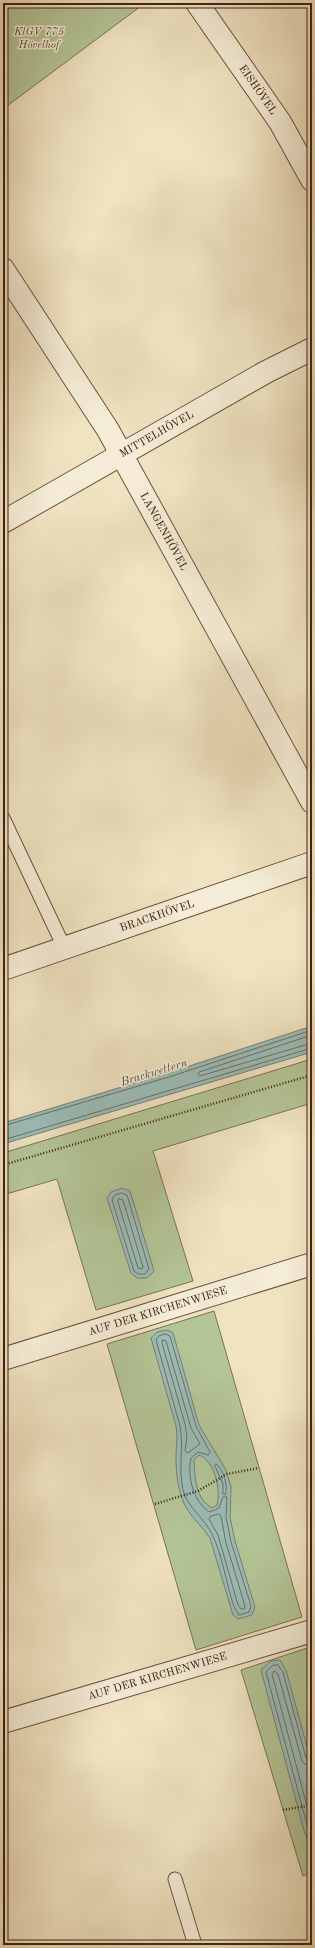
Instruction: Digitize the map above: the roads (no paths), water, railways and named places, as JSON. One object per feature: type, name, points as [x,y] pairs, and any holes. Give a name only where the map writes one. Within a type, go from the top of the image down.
[{"type":"street","name":"EISHÖVEL","points":[[197,3],[280,122],[312,180]]},
{"type":"street","name":"LANGENHÖVEL","points":[[3,268],[108,430],[312,802]]},
{"type":"street","name":"MITTELHÖVEL","points":[[3,522],[122,455],[160,431],[266,372],[312,350]]},
{"type":"street","name":"BRACKHÖVEL","points":[[3,969],[312,863]]},
{"type":"street","name":"AUF DER KIRCHENWIESE","points":[[3,1359],[312,1264]]},
{"type":"street","name":"AUF DER KIRCHENWIESE","points":[[3,1722],[312,1631]]},
{"type":"lane","points":[[3,818],[64,947]]},
{"type":"lane","points":[[175,1879],[195,1945]]},
{"type":"water","points":[[312,1026],[312,1052],[3,1144],[3,1123],[171,1072]]},
{"type":"water","points":[[122,1188],[130,1191],[154,1271],[147,1278],[137,1278],[131,1273],[107,1198],[111,1192]]},
{"type":"water","points":[[168,1330],[173,1333],[199,1425],[226,1470],[231,1487],[230,1517],[235,1541],[255,1607],[252,1615],[238,1619],[233,1615],[210,1538],[189,1513],[181,1497],[176,1470],[176,1426],[151,1338],[157,1332]],"holes":[[[199,1455],[205,1458],[213,1470],[217,1484],[217,1505],[212,1508],[202,1499],[196,1480],[194,1460]]]},
{"type":"water","points":[[280,1660],[286,1670],[312,1765],[312,1846],[305,1834],[261,1670],[271,1661]]},
{"type":"park label","name":"KlGV 775 Hövelhof","points":[[39,38]]},
{"type":"water label","name":"Brackwettern","points":[[154,1073]]}]
